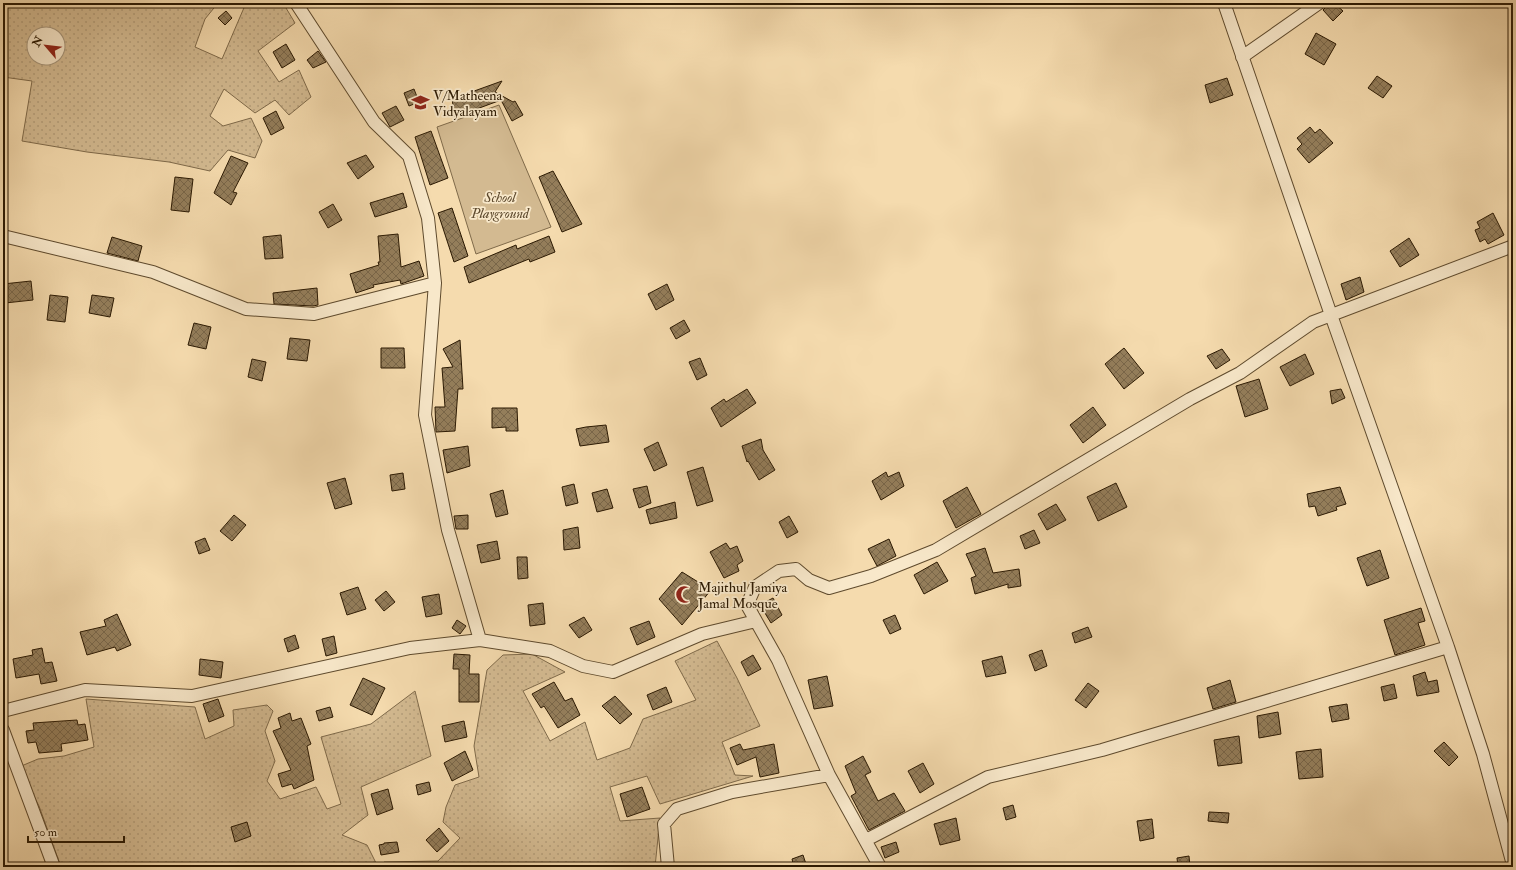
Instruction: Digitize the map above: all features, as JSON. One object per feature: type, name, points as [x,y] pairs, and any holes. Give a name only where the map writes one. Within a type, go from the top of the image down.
[{"type":"street","points":[[296,3],[374,122],[409,156],[428,218],[434,283],[425,415],[448,530],[480,640]]},
{"type":"street","points":[[1224,3],[1484,754],[1513,865]]},
{"type":"street","points":[[1242,57],[1319,3]]},
{"type":"street","points":[[3,236],[153,272],[246,309],[314,314],[434,283]]},
{"type":"street","points":[[880,867],[829,775],[778,660],[747,604],[755,586],[779,571],[796,569],[810,580],[830,588],[871,576],[936,550],[1190,399],[1240,373],[1313,322],[1513,246]]},
{"type":"street","points":[[3,711],[85,690],[192,696],[410,648],[480,640],[550,651],[583,666],[613,672],[702,634],[756,621]]},
{"type":"street","points":[[866,840],[988,777],[1102,750],[1448,647]]},
{"type":"street","points":[[3,730],[54,867]]},
{"type":"street","points":[[668,867],[664,824],[677,809],[732,792],[829,775]]},
{"type":"green space","points":[[3,3],[218,3],[205,19],[195,47],[222,59],[246,3],[283,3],[295,23],[258,51],[279,82],[299,70],[311,97],[289,115],[275,100],[255,113],[224,89],[210,116],[223,126],[251,118],[262,141],[255,158],[228,150],[210,171],[169,162],[87,152],[22,141],[32,81],[3,77]]},
{"type":"green space","name":"School Playground","points":[[499,105],[551,227],[476,254],[437,127]]},
{"type":"green space","points":[[717,641],[760,726],[722,742],[735,775],[753,776],[660,804],[647,776],[610,787],[620,821],[660,818],[655,867],[385,867],[384,862],[438,861],[460,838],[443,822],[446,807],[455,785],[479,777],[474,746],[487,670],[503,655],[532,654],[565,672],[523,691],[550,741],[585,722],[597,760],[630,748],[643,719],[696,700],[675,661]]},
{"type":"green space","points":[[415,691],[431,756],[361,787],[368,815],[342,835],[367,845],[378,867],[61,867],[39,806],[19,767],[38,759],[64,756],[94,747],[86,699],[195,707],[205,739],[234,726],[233,710],[267,705],[273,711],[265,731],[275,761],[267,781],[280,799],[316,787],[327,809],[341,804],[321,737],[371,724]]},
{"type":"building","points":[[1330,3],[1334,3],[1343,11],[1333,21],[1323,10]]},
{"type":"building","points":[[226,11],[232,18],[225,25],[218,18]]},
{"type":"building","points":[[1316,33],[1336,44],[1324,65],[1305,54]]},
{"type":"building","points":[[286,44],[295,60],[282,68],[273,52]]},
{"type":"building","points":[[318,51],[326,62],[313,68],[307,60]]},
{"type":"building","points":[[1377,76],[1392,86],[1383,98],[1368,88]]},
{"type":"building","points":[[1227,78],[1233,95],[1210,103],[1205,85]]},
{"type":"building","points":[[502,81],[495,92],[513,102],[515,101],[523,115],[512,121],[501,100],[455,117],[452,99]]},
{"type":"building","points":[[414,89],[419,102],[409,106],[404,93]]},
{"type":"building","points":[[396,106],[404,120],[390,127],[382,113]]},
{"type":"building","points":[[276,111],[284,128],[271,135],[263,118]]},
{"type":"building","points":[[1310,127],[1315,133],[1320,129],[1333,143],[1309,163],[1297,149],[1302,144],[1297,138]]},
{"type":"building","points":[[431,131],[448,178],[430,185],[415,137]]},
{"type":"building","points":[[366,155],[374,167],[358,179],[347,163]]},
{"type":"building","points":[[231,156],[248,163],[233,192],[237,193],[231,205],[214,193]]},
{"type":"building","points":[[553,171],[582,224],[562,232],[539,177]]},
{"type":"building","points":[[175,177],[193,179],[189,212],[171,210]]},
{"type":"building","points":[[403,193],[407,207],[375,217],[370,203]]},
{"type":"building","points":[[333,204],[342,220],[328,228],[319,212]]},
{"type":"building","points":[[452,208],[468,256],[454,262],[438,213]]},
{"type":"building","points":[[1493,213],[1504,235],[1488,244],[1485,239],[1480,242],[1475,230],[1480,228],[1477,222]]},
{"type":"building","points":[[398,234],[401,267],[419,261],[424,276],[401,284],[400,280],[373,285],[374,287],[356,293],[350,274],[379,265],[378,236]]},
{"type":"building","points":[[281,235],[283,258],[265,259],[263,237]]},
{"type":"building","points":[[549,236],[555,252],[530,262],[529,259],[469,283],[464,267],[516,245],[517,249]]},
{"type":"building","points":[[112,237],[142,246],[138,261],[107,253]]},
{"type":"building","points":[[1409,238],[1419,255],[1400,267],[1390,251]]},
{"type":"building","points":[[1360,277],[1364,292],[1346,300],[1341,284]]},
{"type":"building","points":[[31,281],[33,300],[5,303],[3,284]]},
{"type":"building","points":[[667,284],[674,300],[656,310],[648,294]]},
{"type":"building","points":[[317,288],[318,305],[274,304],[273,293]]},
{"type":"building","points":[[50,295],[68,297],[65,322],[47,320]]},
{"type":"building","points":[[92,295],[114,298],[110,317],[89,313]]},
{"type":"building","points":[[684,320],[690,331],[676,339],[670,328]]},
{"type":"building","points":[[194,323],[211,327],[206,349],[188,345]]},
{"type":"building","points":[[290,338],[310,340],[307,361],[287,359]]},
{"type":"building","points":[[460,340],[463,389],[458,389],[455,431],[436,432],[435,407],[445,407],[442,368],[453,367],[443,349]]},
{"type":"building","points":[[381,348],[404,348],[405,368],[381,368]]},
{"type":"building","points":[[1124,348],[1144,373],[1124,389],[1105,364]]},
{"type":"building","points":[[1222,349],[1230,360],[1216,369],[1207,356]]},
{"type":"building","points":[[1305,354],[1314,374],[1290,386],[1280,367]]},
{"type":"building","points":[[700,358],[707,375],[697,380],[689,362]]},
{"type":"building","points":[[252,359],[266,362],[262,381],[248,377]]},
{"type":"building","points":[[1259,379],[1268,409],[1245,417],[1236,386]]},
{"type":"building","points":[[747,389],[756,403],[721,427],[711,408],[724,399],[726,402]]},
{"type":"building","points":[[1341,389],[1345,398],[1332,404],[1330,391]]},
{"type":"building","points":[[1093,407],[1106,425],[1083,443],[1070,425]]},
{"type":"building","points":[[492,408],[517,408],[518,431],[506,431],[506,427],[492,428]]},
{"type":"building","points":[[606,425],[609,442],[580,446],[576,429]]},
{"type":"building","points":[[761,439],[763,450],[775,470],[759,480],[748,461],[747,462],[742,446]]},
{"type":"building","points":[[658,442],[667,465],[654,471],[644,449]]},
{"type":"building","points":[[468,446],[470,466],[447,473],[443,450]]},
{"type":"building","points":[[703,467],[713,501],[697,506],[687,472]]},
{"type":"building","points":[[886,472],[888,477],[899,472],[904,486],[881,500],[872,481]]},
{"type":"building","points":[[403,473],[405,489],[392,491],[390,475]]},
{"type":"building","points":[[345,478],[352,504],[335,509],[327,483]]},
{"type":"building","points":[[1116,483],[1127,507],[1098,521],[1087,497]]},
{"type":"building","points":[[574,484],[578,503],[566,506],[562,487]]},
{"type":"building","points":[[647,486],[651,503],[639,508],[633,489]]},
{"type":"building","points":[[967,487],[981,514],[956,528],[943,501]]},
{"type":"building","points":[[1340,487],[1346,504],[1336,507],[1337,510],[1318,516],[1315,506],[1309,507],[1307,494]]},
{"type":"building","points":[[607,489],[613,508],[597,512],[592,493]]},
{"type":"building","points":[[503,490],[508,514],[496,517],[490,494]]},
{"type":"building","points":[[675,502],[677,518],[650,524],[646,510]]},
{"type":"building","points":[[1056,504],[1066,520],[1047,530],[1038,514]]},
{"type":"building","points":[[234,515],[246,525],[232,541],[220,531]]},
{"type":"building","points":[[468,515],[468,529],[456,529],[454,516]]},
{"type":"building","points":[[789,516],[798,532],[787,538],[779,522]]},
{"type":"building","points":[[578,527],[580,548],[564,550],[563,530]]},
{"type":"building","points":[[1034,530],[1040,543],[1025,549],[1020,536]]},
{"type":"building","points":[[205,538],[210,550],[199,554],[195,542]]},
{"type":"building","points":[[889,539],[896,556],[877,566],[868,549]]},
{"type":"building","points":[[497,541],[500,559],[481,563],[477,545]]},
{"type":"building","points":[[726,543],[730,549],[737,546],[743,561],[737,565],[739,571],[724,578],[710,552]]},
{"type":"building","points":[[985,548],[993,573],[1019,569],[1021,586],[1008,588],[1008,584],[975,594],[971,578],[976,576],[966,554]]},
{"type":"building","points":[[1380,550],[1389,578],[1367,586],[1357,558]]},
{"type":"building","points":[[517,557],[527,557],[528,578],[518,579]]},
{"type":"building","points":[[937,562],[948,581],[924,594],[914,575]]},
{"type":"building","name":"Majithul Jamiya Jamal Mosque","points":[[682,572],[711,590],[682,625],[659,599]]},
{"type":"building","points":[[358,587],[366,609],[347,615],[340,593]]},
{"type":"building","points":[[386,591],[395,602],[384,611],[375,600]]},
{"type":"building","points":[[439,594],[442,614],[426,617],[422,597]]},
{"type":"building","points":[[773,598],[782,615],[771,623],[760,605]]},
{"type":"building","points":[[543,603],[545,624],[530,626],[528,605]]},
{"type":"building","points":[[1421,608],[1425,621],[1418,623],[1425,645],[1395,655],[1384,620]]},
{"type":"building","points":[[117,614],[131,645],[117,651],[115,647],[87,655],[80,632],[106,626],[104,620]]},
{"type":"building","points":[[895,615],[901,629],[890,634],[883,620]]},
{"type":"building","points":[[584,617],[592,630],[579,638],[569,625]]},
{"type":"building","points":[[457,620],[466,626],[460,634],[452,628]]},
{"type":"building","points":[[649,621],[655,637],[637,645],[630,628]]},
{"type":"building","points":[[1088,627],[1092,637],[1075,643],[1072,633]]},
{"type":"building","points":[[295,635],[299,648],[288,652],[284,639]]},
{"type":"building","points":[[334,636],[337,653],[326,656],[322,639]]},
{"type":"building","points":[[42,648],[45,663],[52,662],[57,681],[41,684],[39,674],[16,678],[13,659],[33,655],[32,650]]},
{"type":"building","points":[[1042,650],[1047,666],[1035,671],[1029,655]]},
{"type":"building","points":[[454,654],[470,655],[469,674],[479,674],[479,702],[459,702],[459,669],[453,669]]},
{"type":"building","points":[[753,655],[761,669],[748,676],[741,662]]},
{"type":"building","points":[[1002,656],[1006,673],[986,677],[982,661]]},
{"type":"building","points":[[200,659],[223,662],[221,678],[199,675]]},
{"type":"building","points":[[1425,672],[1428,682],[1437,680],[1439,692],[1417,696],[1413,676]]},
{"type":"building","points":[[827,676],[833,706],[814,709],[808,680]]},
{"type":"building","points":[[363,678],[385,688],[372,715],[350,705]]},
{"type":"building","points":[[1230,680],[1236,702],[1213,709],[1207,688]]},
{"type":"building","points":[[554,682],[565,701],[572,698],[580,715],[558,728],[544,706],[541,708],[532,694]]},
{"type":"building","points":[[1088,683],[1099,691],[1086,708],[1075,700]]},
{"type":"building","points":[[1394,684],[1397,698],[1384,701],[1381,687]]},
{"type":"building","points":[[666,687],[672,702],[653,710],[647,695]]},
{"type":"building","points":[[615,696],[632,714],[620,724],[602,706]]},
{"type":"building","points":[[218,699],[224,716],[209,722],[203,704]]},
{"type":"building","points":[[1347,704],[1349,719],[1332,722],[1329,707]]},
{"type":"building","points":[[330,707],[333,717],[319,721],[316,711]]},
{"type":"building","points":[[1278,712],[1281,734],[1259,738],[1257,716]]},
{"type":"building","points":[[290,713],[292,721],[301,718],[311,744],[307,746],[314,780],[294,789],[292,784],[282,787],[278,774],[291,770],[273,731],[281,728],[278,718]]},
{"type":"building","points":[[77,720],[78,725],[85,724],[88,740],[61,744],[62,751],[39,753],[36,742],[28,743],[26,731],[34,730],[33,723]]},
{"type":"building","points":[[464,721],[467,737],[445,742],[442,726]]},
{"type":"building","points":[[1239,736],[1242,763],[1218,766],[1214,740]]},
{"type":"building","points":[[1444,742],[1458,757],[1449,766],[1434,751]]},
{"type":"building","points":[[740,744],[743,750],[774,744],[779,773],[760,777],[756,757],[737,765],[730,748]]},
{"type":"building","points":[[1321,749],[1323,777],[1299,779],[1296,752]]},
{"type":"building","points":[[465,751],[473,770],[452,781],[444,763]]},
{"type":"building","points":[[863,756],[871,772],[865,775],[878,801],[894,793],[905,811],[869,830],[851,796],[856,793],[845,766]]},
{"type":"building","points":[[923,763],[934,784],[920,793],[908,771]]},
{"type":"building","points":[[429,782],[431,791],[418,795],[416,785]]},
{"type":"building","points":[[642,787],[650,809],[627,817],[620,794]]},
{"type":"building","points":[[388,789],[393,809],[377,815],[371,794]]},
{"type":"building","points":[[1013,805],[1016,817],[1006,820],[1003,808]]},
{"type":"building","points":[[1209,812],[1229,813],[1228,823],[1208,821]]},
{"type":"building","points":[[956,818],[960,840],[940,845],[934,824]]},
{"type":"building","points":[[1152,819],[1154,838],[1140,841],[1137,821]]},
{"type":"building","points":[[247,822],[251,836],[235,842],[231,827]]},
{"type":"building","points":[[439,828],[449,841],[437,852],[426,840]]},
{"type":"building","points":[[397,842],[399,852],[381,855],[379,845]]},
{"type":"building","points":[[896,842],[899,852],[885,858],[881,847]]},
{"type":"building","points":[[803,855],[807,867],[794,867],[792,859]]},
{"type":"building","points":[[1189,856],[1190,867],[1178,867],[1177,858]]},
{"type":"place","name":"V/Matheena Vidyalayam","points":[[420,103]]},
{"type":"place","name":"Majithul Jamiya Jamal Mosque","points":[[685,595]]}]
